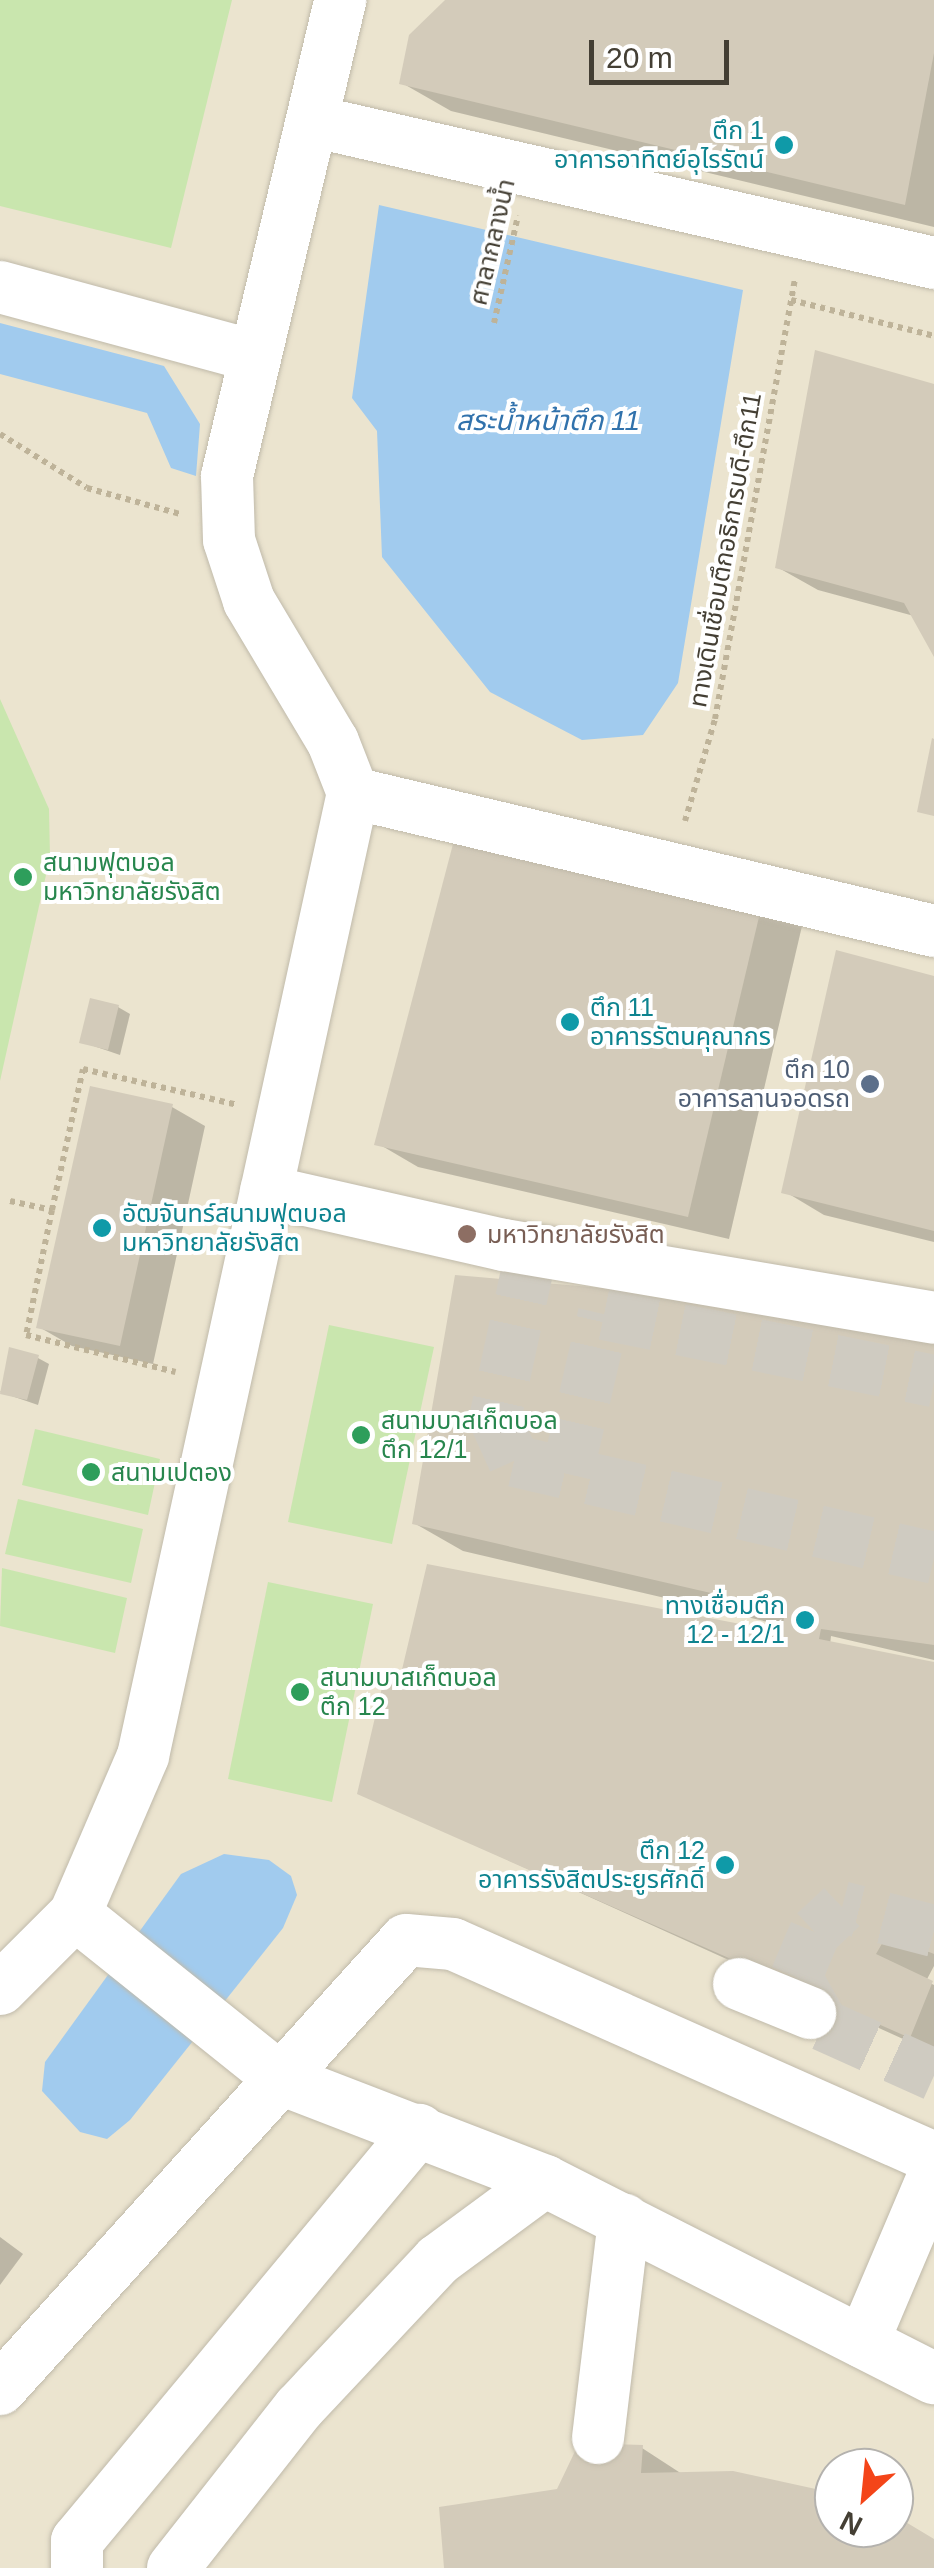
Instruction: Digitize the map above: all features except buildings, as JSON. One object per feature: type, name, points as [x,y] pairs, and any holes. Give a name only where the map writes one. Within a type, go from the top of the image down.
[{"type":"street","points":[[0,1989],[75,1914],[143,1756],[352,792],[334,742],[249,601],[229,540],[227,476],[340,0]]},
{"type":"street","points":[[312,121],[934,263]]},
{"type":"street","points":[[0,287],[254,356]]},
{"type":"street","points":[[352,792],[934,931]]},
{"type":"street","points":[[266,1191],[504,1244],[934,1318]]},
{"type":"street","points":[[75,1914],[265,2067],[544,2181],[934,2378]]},
{"type":"street","points":[[0,2389],[265,2067],[388,1951],[431,1938],[934,2158]]},
{"type":"street","points":[[739,1984],[810,2013]]},
{"type":"street","points":[[77,2568],[77,2540],[419,2130]]},
{"type":"street","points":[[863,2342],[934,2175]]},
{"type":"street","points":[[173,2568],[300,2408],[438,2260],[544,2181]]},
{"type":"street","points":[[598,2438],[624,2220]]},
{"type":"path","name":"ศาลากลางน้ำ","points":[[494,323],[528,171]]},
{"type":"path","name":"ทางเดินเชื่อมตึกอธิการบดี-ตึก11","points":[[671,870],[714,719],[803,233]]},
{"type":"path","points":[[792,300],[934,336]]},
{"type":"path","points":[[0,434],[87,488],[188,516]]},
{"type":"path","points":[[196,1376],[26,1335],[83,1069],[256,1110]]},
{"type":"path","points":[[10,1201],[52,1210]]},
{"type":"shaded area","name":"มหาวิทยาลัยรังสิต","points":[[0,0],[934,0],[934,2568],[0,2568]]},
{"type":"green space","points":[[0,0],[232,0],[171,248],[0,206]]},
{"type":"green space","name":"สนามฟุตบอล มหาวิทยาลัยรังสิต","points":[[0,699],[49,809],[50,857],[0,1081]]},
{"type":"green space","name":"สนามบาสเก็ตบอล ตึก 12/1","points":[[329,1325],[434,1347],[392,1544],[288,1522]]},
{"type":"green space","name":"สนามเปตอง","points":[[35,1429],[160,1459],[148,1515],[22,1485]]},
{"type":"green space","name":"สนามเปตอง","points":[[18,1499],[143,1529],[131,1583],[5,1554]]},
{"type":"green space","points":[[2,1568],[127,1598],[115,1653],[0,1626]]},
{"type":"green space","name":"สนามบาสเก็ตบอล ตึก 12","points":[[268,1582],[373,1604],[332,1802],[228,1779]]},
{"type":"water","name":"สระน้ำหน้าตึก 11","points":[[379,205],[743,290],[678,683],[643,735],[582,740],[490,692],[382,557],[377,431],[352,398]]},
{"type":"water","points":[[0,323],[164,366],[200,424],[196,476],[171,468],[147,413],[0,374]]},
{"type":"water","points":[[224,1854],[269,1860],[291,1876],[297,1895],[283,1928],[130,2120],[107,2139],[80,2132],[42,2091],[45,2062],[181,1874]]},
{"type":"tunnel","points":[[532,1249],[495,1419],[514,1461],[934,1558]]},
{"type":"tunnel","points":[[567,1474],[604,1314],[934,1381]]},
{"type":"tunnel","points":[[934,1931],[842,1907],[815,1932],[796,1977],[823,2025],[934,2075]]},
{"type":"place","name":"ตึก 1 อาคารอาทิตย์อุไรรัตน์","points":[[784,145]]},
{"type":"place","name":"สนามฟุตบอล มหาวิทยาลัยรังสิต","points":[[23,877]]},
{"type":"place","name":"ตึก 11 อาคารรัตนคุณากร","points":[[570,1022]]},
{"type":"place","name":"ตึก 10 อาคารลานจอดรถ","points":[[870,1084]]},
{"type":"place","name":"อัฒจันทร์สนามฟุตบอล มหาวิทยาลัยรังสิต","points":[[102,1228]]},
{"type":"place","name":"มหาวิทยาลัยรังสิต","points":[[467,1234]]},
{"type":"place","name":"สนามบาสเก็ตบอล ตึก 12/1","points":[[361,1435]]},
{"type":"place","name":"สนามเปตอง","points":[[91,1472]]},
{"type":"place","name":"ทางเชื่อมตึก 12 - 12/1","points":[[805,1620]]},
{"type":"place","name":"สนามบาสเก็ตบอล ตึก 12","points":[[300,1692]]},
{"type":"place","name":"ตึก 12 อาคารรังสิตประยูรศักดิ์","points":[[725,1865]]}]
